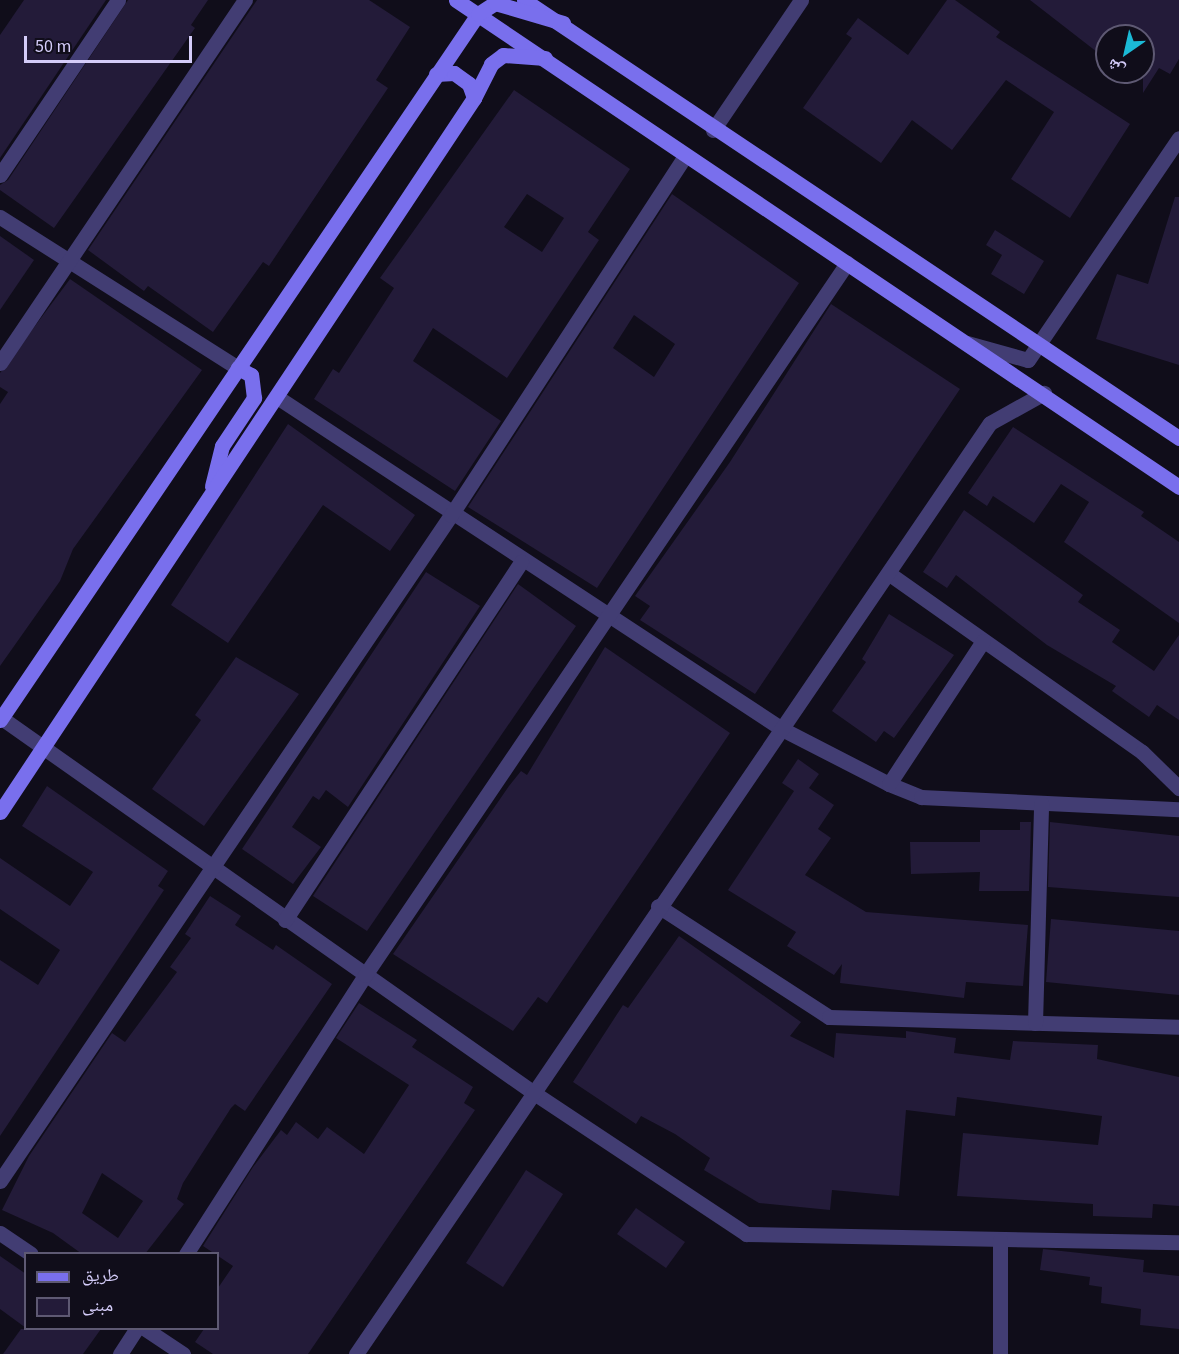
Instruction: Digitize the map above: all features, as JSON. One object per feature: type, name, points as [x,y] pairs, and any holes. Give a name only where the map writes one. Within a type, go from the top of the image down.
[{"type":"street","points":[[0,175],[118,0]]},
{"type":"street","points":[[0,363],[245,0]]},
{"type":"street","points":[[456,0],[545,58],[685,156],[1044,393],[1179,487]]},
{"type":"street","points":[[524,0],[563,23],[713,130],[1040,342],[1179,438]]},
{"type":"street","points":[[713,130],[801,0]]},
{"type":"street","points":[[563,23],[495,3],[477,14],[0,718],[534,1093],[746,1234],[1179,1242]]},
{"type":"street","points":[[0,812],[474,98],[491,64],[504,55],[545,58]]},
{"type":"street","points":[[436,74],[454,73],[469,84],[474,98]]},
{"type":"street","points":[[967,343],[1028,360],[1179,138]]},
{"type":"street","points":[[0,1181],[451,515],[685,156]]},
{"type":"street","points":[[0,217],[251,375],[254,398],[222,446],[208,498]]},
{"type":"street","points":[[187,1252],[365,975],[847,263]]},
{"type":"street","points":[[356,1354],[658,906],[891,575],[990,423],[1044,393]]},
{"type":"street","points":[[277,397],[521,562],[782,729],[889,784],[921,797],[1179,808]]},
{"type":"street","points":[[285,920],[521,562]]},
{"type":"street","points":[[891,575],[1142,752],[1179,788]]},
{"type":"street","points":[[889,784],[983,641]]},
{"type":"street","points":[[1035,1023],[1041,803]]},
{"type":"street","points":[[658,906],[829,1017],[1179,1027]]},
{"type":"street","points":[[0,1233],[28,1252]]},
{"type":"street","points":[[999,1354],[1000,1240]]},
{"type":"street","points":[[120,1354],[136,1330]]},
{"type":"street","points":[[146,1330],[183,1354]]},
{"type":"building","points":[[24,0],[106,0],[0,158],[0,35]]},
{"type":"building","points":[[128,0],[208,0],[191,25],[195,28],[54,228],[0,190],[0,185],[8,180]]},
{"type":"building","points":[[257,0],[369,0],[410,27],[376,80],[388,88],[269,266],[263,262],[213,332],[148,286],[144,291],[88,250]]},
{"type":"building","points":[[947,0],[955,0],[1000,32],[996,37],[1130,124],[1070,218],[1011,179],[1054,112],[1006,80],[952,150],[912,120],[881,163],[803,108],[852,38],[846,34],[858,18],[908,55]]},
{"type":"building","points":[[1030,0],[1179,0],[1179,59],[1170,74],[1159,68],[1155,74],[1155,24],[1095,24],[1095,50]]},
{"type":"building","points":[[1143,84],[1149,84],[1143,93]]},
{"type":"building","points":[[514,90],[630,169],[588,232],[599,240],[507,378],[433,328],[413,361],[501,421],[455,491],[314,399],[333,369],[339,373],[394,288],[380,278]],"holes":[[[527,194],[564,218],[542,252],[504,227]]]},
{"type":"building","points":[[672,194],[799,283],[597,588],[468,507]],"holes":[[[634,315],[675,344],[654,377],[613,348]]]},
{"type":"building","points":[[1175,197],[1179,197],[1179,365],[1096,339],[1117,274],[1148,284]]},
{"type":"building","points":[[995,230],[1044,261],[1024,294],[991,274],[1002,255],[986,245]]},
{"type":"building","points":[[0,236],[34,260],[0,310]]},
{"type":"building","points":[[70,279],[202,370],[73,549],[60,581],[0,666],[0,404],[8,392],[0,387],[0,373]]},
{"type":"building","points":[[831,304],[960,389],[755,694],[640,620],[650,606],[635,596],[730,462]]},
{"type":"building","points":[[288,424],[415,515],[390,551],[323,505],[228,643],[171,605]]},
{"type":"building","points":[[1013,427],[1144,512],[1141,516],[1179,542],[1179,623],[1064,542],[1089,502],[1061,484],[1034,523],[993,496],[987,506],[968,493]]},
{"type":"building","points":[[964,510],[1083,595],[1078,602],[1120,630],[1112,642],[1154,671],[1179,635],[1179,720],[1157,705],[1149,717],[1112,691],[1116,686],[1047,645],[956,575],[947,588],[923,572]]},
{"type":"building","points":[[426,572],[480,606],[348,807],[326,790],[319,800],[313,796],[292,827],[321,847],[293,884],[242,849]]},
{"type":"building","points":[[518,584],[576,626],[367,931],[313,896]]},
{"type":"building","points":[[889,614],[954,655],[894,738],[884,731],[876,742],[832,711],[866,662],[862,659]]},
{"type":"building","points":[[605,647],[730,733],[547,1003],[538,997],[513,1031],[393,954],[509,786],[521,771],[527,775]]},
{"type":"building","points":[[236,657],[299,694],[204,826],[152,789],[201,720],[195,715]]},
{"type":"building","points":[[798,759],[819,774],[809,788],[834,805],[818,829],[831,838],[805,875],[866,912],[1028,925],[1023,986],[966,982],[964,998],[840,983],[842,964],[834,975],[787,946],[796,932],[728,890],[794,791],[782,783]]},
{"type":"building","points":[[47,786],[168,871],[158,886],[164,890],[0,1136],[0,960],[38,985],[60,950],[0,909],[0,858],[70,906],[93,872],[22,826]]},
{"type":"building","points":[[1020,822],[1031,822],[1029,891],[979,891],[980,872],[911,874],[910,842],[980,842],[980,830],[1020,830]]},
{"type":"building","points":[[1050,822],[1179,836],[1179,897],[1048,887]]},
{"type":"building","points":[[210,896],[241,916],[235,925],[273,950],[276,945],[332,984],[245,1111],[235,1104],[231,1108],[183,1183],[177,1199],[184,1204],[147,1252],[79,1252],[53,1233],[2,1210],[29,1156],[112,1033],[125,1042],[177,972],[170,967],[191,938],[185,934]],"holes":[[[102,1173],[143,1201],[118,1238],[82,1213]]]},
{"type":"building","points":[[1051,919],[1179,931],[1179,995],[1046,982]]},
{"type":"building","points":[[679,936],[801,1022],[790,1036],[834,1058],[836,1033],[906,1038],[906,1031],[956,1038],[954,1053],[1010,1060],[1013,1041],[1098,1045],[1097,1059],[1179,1077],[1179,1206],[1153,1204],[1152,1218],[1093,1216],[1093,1204],[957,1196],[963,1133],[1098,1145],[1102,1116],[957,1097],[955,1116],[906,1110],[899,1196],[832,1190],[830,1210],[759,1203],[704,1170],[710,1158],[675,1134],[641,1116],[636,1124],[573,1082],[623,1005],[628,1008]]},
{"type":"building","points":[[359,1003],[417,1040],[412,1047],[473,1087],[464,1103],[475,1110],[308,1354],[213,1354],[195,1342],[203,1330],[219,1330],[219,1287],[233,1266],[219,1257],[219,1252],[212,1252],[203,1246],[253,1167],[281,1130],[287,1135],[296,1122],[318,1139],[327,1127],[364,1154],[409,1085],[336,1038]]},
{"type":"building","points":[[526,1170],[563,1194],[503,1287],[466,1263]]},
{"type":"building","points":[[636,1208],[685,1242],[666,1268],[617,1234]]},
{"type":"building","points":[[1043,1249],[1144,1260],[1143,1272],[1179,1276],[1179,1329],[1140,1325],[1141,1309],[1101,1303],[1102,1287],[1089,1285],[1090,1277],[1040,1270]]},
{"type":"building","points":[[0,1256],[24,1273],[24,1327],[0,1309]]},
{"type":"building","points":[[21,1329],[100,1330],[83,1354],[3,1354]]}]
